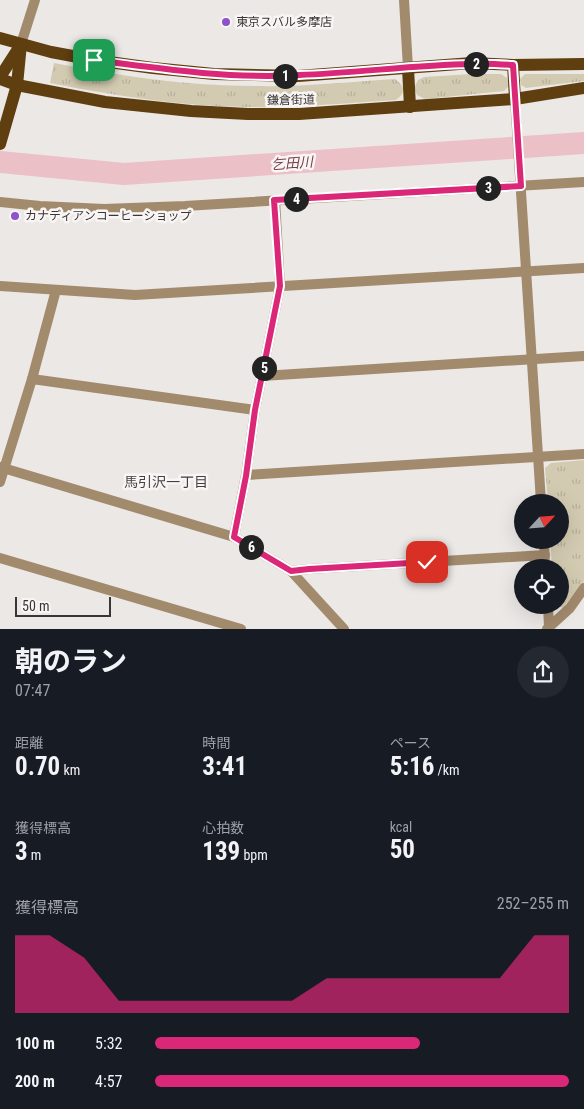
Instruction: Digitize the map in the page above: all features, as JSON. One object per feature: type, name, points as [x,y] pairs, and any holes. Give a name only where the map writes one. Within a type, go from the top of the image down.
[{"type":"main road","name":"鎌倉街道","points":[[0,38],[94,60],[214,74],[298,76],[472,64],[584,64]]},
{"type":"main road","points":[[0,78],[21,44]]},
{"type":"main road","points":[[0,144],[2,128],[17,84],[21,44]]},
{"type":"main road","points":[[513,65],[515,99]]},
{"type":"main road","points":[[408,68],[410,107]]},
{"type":"main road","name":"鎌倉街道","points":[[0,78],[17,84],[106,102],[191,112],[248,114],[299,114],[515,99],[584,88]]},
{"type":"street","points":[[21,44],[35,0]]},
{"type":"street","points":[[404,0],[408,68]]},
{"type":"street","points":[[515,99],[540,494]]},
{"type":"street","points":[[0,202],[40,206],[104,208],[185,206],[584,182]]},
{"type":"street","points":[[234,537],[246,476],[255,410],[280,286],[274,200]]},
{"type":"street","points":[[0,286],[134,295],[584,268]]},
{"type":"street","points":[[0,482],[2,468],[32,380],[56,290]]},
{"type":"street","points":[[262,376],[584,356]]},
{"type":"street","points":[[32,380],[255,410]]},
{"type":"street","points":[[246,476],[584,454]]},
{"type":"street","points":[[2,468],[234,537],[291,571],[344,629]]},
{"type":"street","points":[[545,549],[545,559]]},
{"type":"street","points":[[291,571],[545,555]]},
{"type":"street","points":[[0,558],[241,629]]},
{"type":"street","points":[[548,628],[570,608],[584,588]]},
{"type":"street","points":[[548,614],[548,628]]},
{"type":"green space","points":[[54,63],[154,79],[230,86],[290,86],[395,79],[401,84],[403,92],[396,100],[322,105],[247,107],[198,105],[123,96],[50,83]]},
{"type":"green space","points":[[501,74],[507,78],[509,86],[504,91],[425,99],[417,95],[414,88],[418,80],[424,77]]},
{"type":"green space","points":[[525,74],[584,74],[584,81],[526,88],[521,85],[520,79]]},
{"type":"green space","points":[[584,460],[584,581],[569,601],[569,559],[551,559],[551,549],[569,549],[569,494],[547,494],[545,468],[551,463]]},
{"type":"waterway","name":"乞田川","points":[[0,162],[124,174],[584,143]]},
{"type":"place","name":"東京スバル多摩店","points":[[226,22]]},
{"type":"place","name":"カナディアンコーヒーショップ","points":[[15,216]]},
{"type":"district","name":"馬引沢一丁目","points":[[166,482]]},
{"type":"route","points":[[94,60],[153,68],[252,76],[298,76],[472,64],[513,65],[521,186],[274,200],[280,286],[255,410],[246,476],[234,537],[291,571],[427,562]]}]
